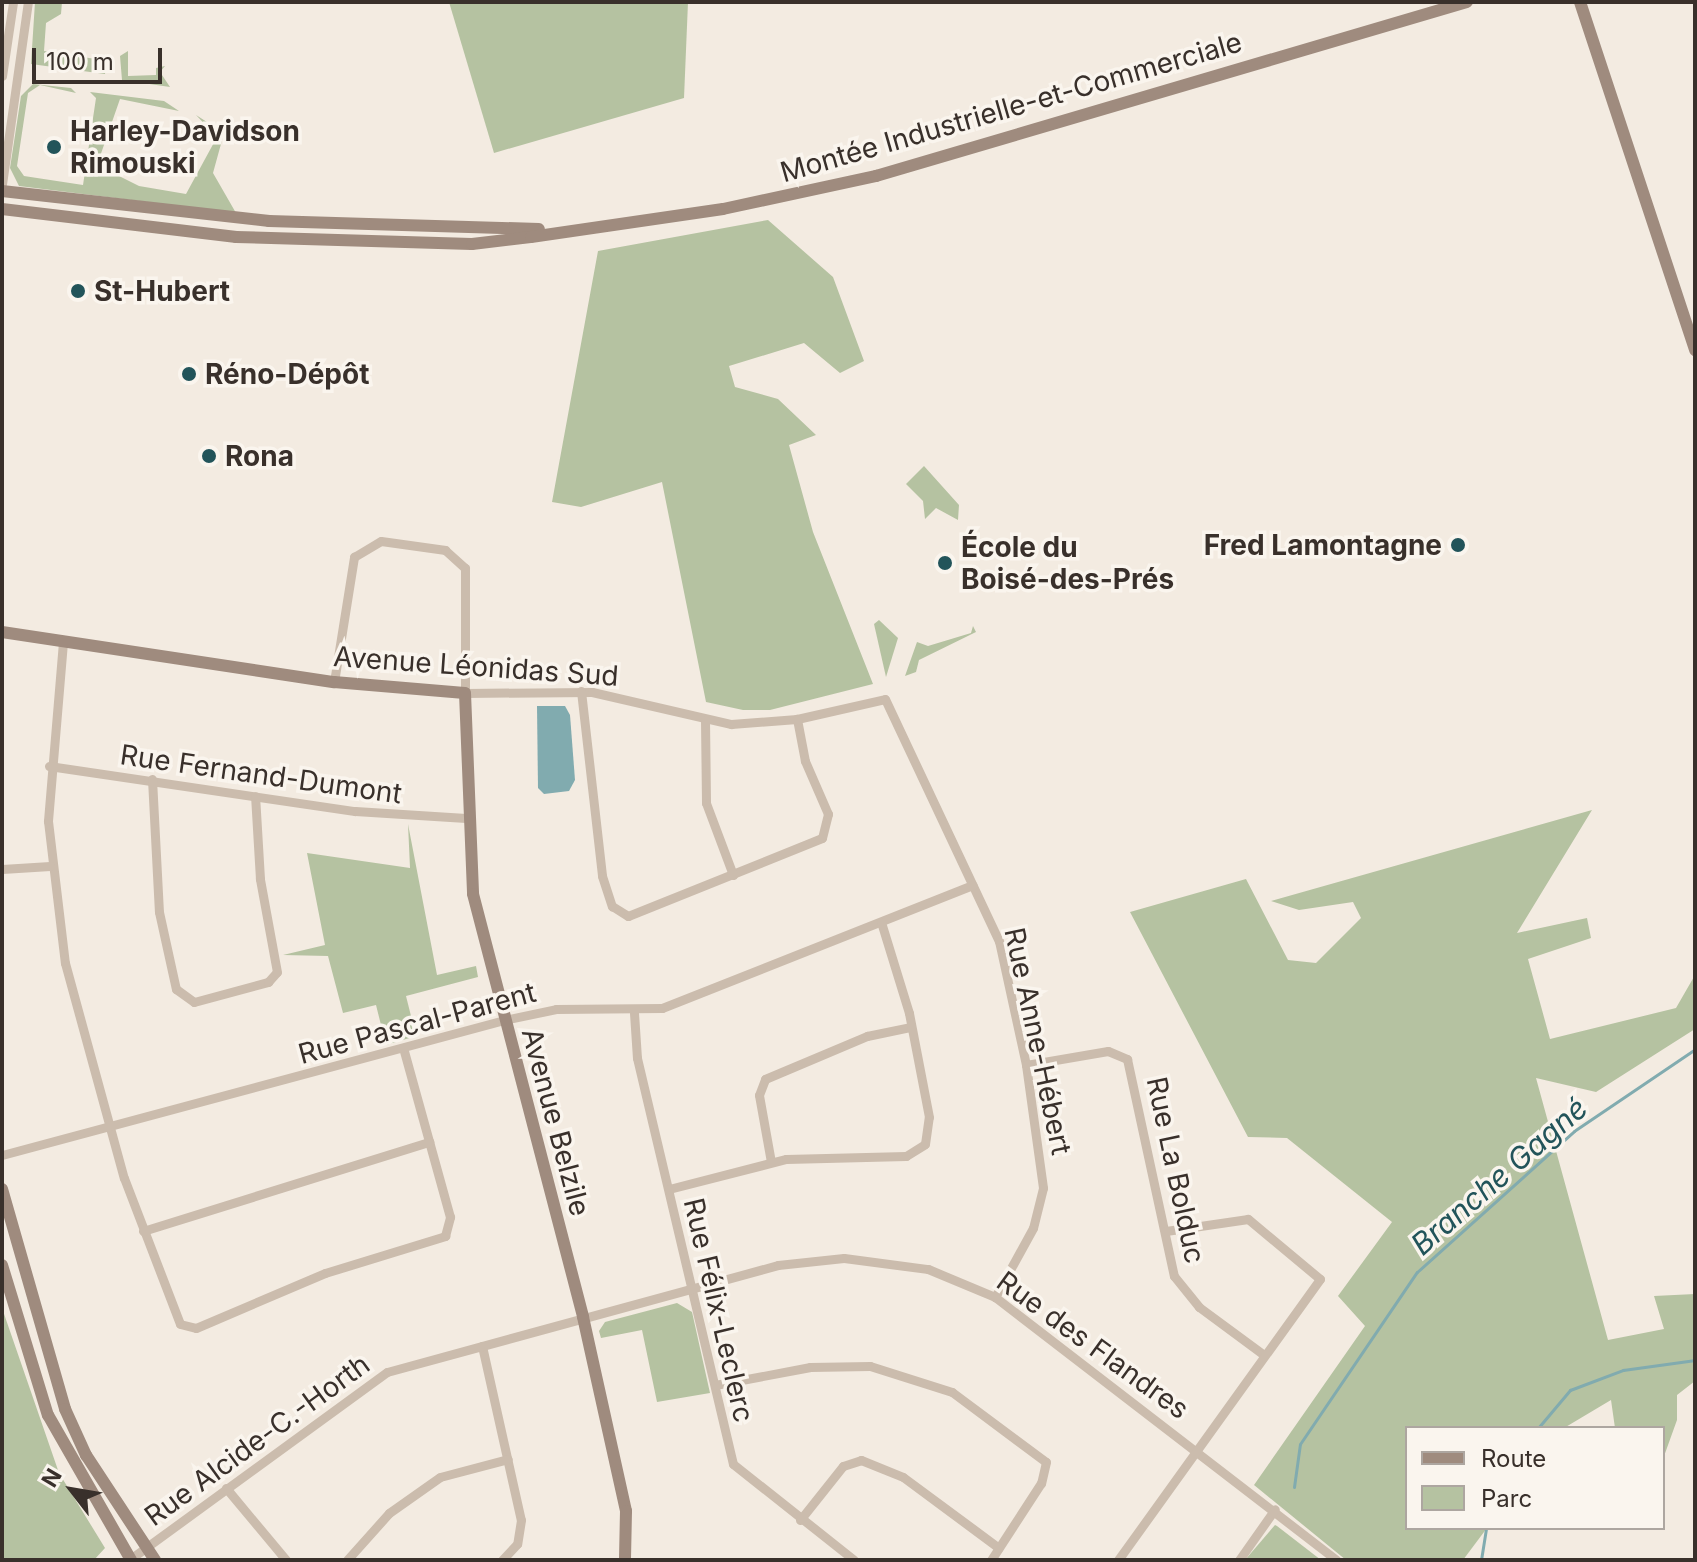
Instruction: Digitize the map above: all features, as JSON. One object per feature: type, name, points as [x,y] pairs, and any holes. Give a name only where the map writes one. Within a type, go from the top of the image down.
[{"type":"street","points":[[2,76],[13,2]]},
{"type":"street","points":[[2,184],[28,2]]},
{"type":"street","name":"Montée Industrielle-et-Commerciale","points":[[2,209],[236,237],[472,244],[723,209],[876,176],[1467,2]]},
{"type":"street","points":[[1580,2],[1695,350]]},
{"type":"street","name":"Montée Industrielle-et-Commerciale","points":[[2,191],[269,221],[563,230]]},
{"type":"street","points":[[334,682],[354,557],[381,541],[445,550],[465,568],[465,693]]},
{"type":"street","name":"Avenue Léonidas Sud","points":[[2,632],[334,682],[465,693],[581,691],[705,720],[797,719],[874,697],[891,709]]},
{"type":"street","points":[[63,642],[49,766],[50,866],[65,963],[109,1127],[175,1318],[196,1328],[325,1273],[440,1240],[450,1217],[404,1051]]},
{"type":"street","points":[[581,691],[612,906],[637,914],[733,875],[827,831],[797,719]]},
{"type":"street","name":"Avenue Belzile","points":[[465,693],[466,818],[473,894],[583,1317],[626,1511],[625,1560]]},
{"type":"street","name":"Rue Anne-Hébert","points":[[891,709],[999,941],[1026,1065],[1043,1188],[1033,1228],[995,1297]]},
{"type":"street","points":[[705,720],[704,794],[733,875]]},
{"type":"street","name":"Rue Fernand-Dumont","points":[[49,766],[409,818],[466,818]]},
{"type":"street","points":[[152,779],[159,912],[176,989],[194,1002],[268,982],[277,972],[260,879],[255,796]]},
{"type":"street","points":[[2,869],[50,866]]},
{"type":"street","name":"Rue Pascal-Parent","points":[[2,1155],[404,1051],[504,1020],[556,1009],[634,1013],[973,885]]},
{"type":"street","points":[[669,1189],[771,1162],[920,1149],[930,1124],[911,1027],[881,922]]},
{"type":"street","name":"Rue Félix-Leclerc","points":[[634,1013],[637,1058],[733,1464],[854,1560]]},
{"type":"street","points":[[771,1162],[759,1095],[765,1079],[867,1036],[911,1027]]},
{"type":"street","name":"Rue La Bolduc","points":[[1026,1065],[1108,1051],[1124,1055],[1183,1291],[1264,1355]]},
{"type":"street","points":[[143,1231],[429,1142]]},
{"type":"street","points":[[2,1189],[65,1409],[155,1560]]},
{"type":"street","points":[[1118,1560],[1195,1446],[1318,1285],[1319,1273],[1245,1218],[1166,1231]]},
{"type":"street","name":"Rue des Flandres","points":[[693,1288],[778,1265],[844,1258],[928,1269],[995,1297],[1195,1446],[1337,1560]]},
{"type":"street","points":[[2,1265],[48,1415],[130,1560]]},
{"type":"street","name":"Rue Alcide-C.-Horth","points":[[130,1560],[387,1372],[693,1288]]},
{"type":"street","points":[[482,1346],[521,1528],[502,1560]]},
{"type":"street","points":[[715,1385],[810,1367],[870,1366],[952,1392],[1046,1462],[1041,1483],[991,1560]]},
{"type":"street","points":[[347,1560],[389,1513],[440,1477],[508,1459]]},
{"type":"street","points":[[800,1520],[843,1466],[861,1460],[903,1477],[999,1548]]},
{"type":"street","points":[[226,1488],[286,1560]]},
{"type":"street","points":[[1239,1560],[1275,1509]]},
{"type":"green space","points":[[35,2],[62,2],[61,14],[46,23],[44,51],[102,60],[107,54],[105,74],[31,64]]},
{"type":"green space","points":[[449,2],[688,2],[684,98],[494,153]]},
{"type":"green space","points":[[128,51],[128,76],[156,75],[156,68],[165,66],[160,72],[170,87],[122,80],[120,56]]},
{"type":"green space","points":[[33,84],[71,88],[76,93],[40,85],[28,93],[17,166],[24,176],[83,185],[96,98],[90,92],[164,101],[179,111],[120,99],[97,165],[139,186],[186,194],[217,137],[196,115],[224,133],[213,173],[236,213],[19,186],[10,168],[21,96]]},
{"type":"green space","points":[[768,220],[833,277],[864,361],[840,373],[804,343],[729,366],[735,387],[778,399],[816,435],[789,445],[813,532],[873,684],[770,710],[743,710],[706,702],[662,482],[581,507],[552,502],[598,251]]},
{"type":"green space","points":[[924,466],[959,505],[958,520],[936,508],[925,519],[923,501],[906,484]]},
{"type":"green space","points":[[879,620],[898,638],[886,677],[874,624]]},
{"type":"green space","points":[[973,626],[976,632],[919,660],[916,672],[905,676],[917,642],[928,646],[971,633]]},
{"type":"green space","points":[[1592,810],[1517,933],[1587,918],[1591,938],[1528,959],[1550,1039],[1676,1008],[1695,975],[1695,1029],[1596,1092],[1536,1078],[1608,1340],[1664,1329],[1654,1296],[1695,1294],[1695,1381],[1677,1395],[1677,1420],[1665,1453],[1665,1426],[1615,1426],[1611,1400],[1567,1426],[1405,1426],[1405,1530],[1486,1530],[1463,1560],[1346,1560],[1254,1485],[1365,1326],[1338,1296],[1392,1222],[1287,1138],[1248,1137],[1130,912],[1246,879],[1288,960],[1316,963],[1361,918],[1353,902],[1299,910],[1271,901]]},
{"type":"green space","points":[[408,824],[437,975],[476,966],[478,977],[406,996],[416,1036],[386,1045],[376,1005],[343,1013],[328,956],[283,955],[325,945],[307,853],[410,868]]},
{"type":"green space","points":[[677,1303],[692,1312],[710,1393],[657,1402],[642,1330],[601,1338],[599,1331],[605,1322]]},
{"type":"green space","points":[[2,1308],[59,1473],[105,1548],[94,1560],[2,1560]]},
{"type":"green space","points":[[1277,1526],[1321,1560],[1245,1560]]},
{"type":"water","points":[[537,706],[565,706],[570,715],[575,780],[569,791],[544,794],[538,788]]},
{"type":"waterway","name":"Branche Gagné","points":[[1294,1487],[1300,1444],[1417,1272],[1574,1131],[1695,1049]]},
{"type":"waterway","points":[[1540,1426],[1570,1390],[1623,1370],[1695,1360]]},
{"type":"waterway","points":[[1481,1560],[1486,1530]]},
{"type":"place","name":"Harley-Davidson Rimouski","points":[[54,147]]},
{"type":"place","name":"St-Hubert","points":[[78,291]]},
{"type":"place","name":"Réno-Dépôt","points":[[189,374]]},
{"type":"place","name":"Rona","points":[[209,456]]},
{"type":"place","name":"Fred Lamontagne","points":[[1458,545]]},
{"type":"place","name":"École du Boisé-des-Prés","points":[[945,563]]}]
